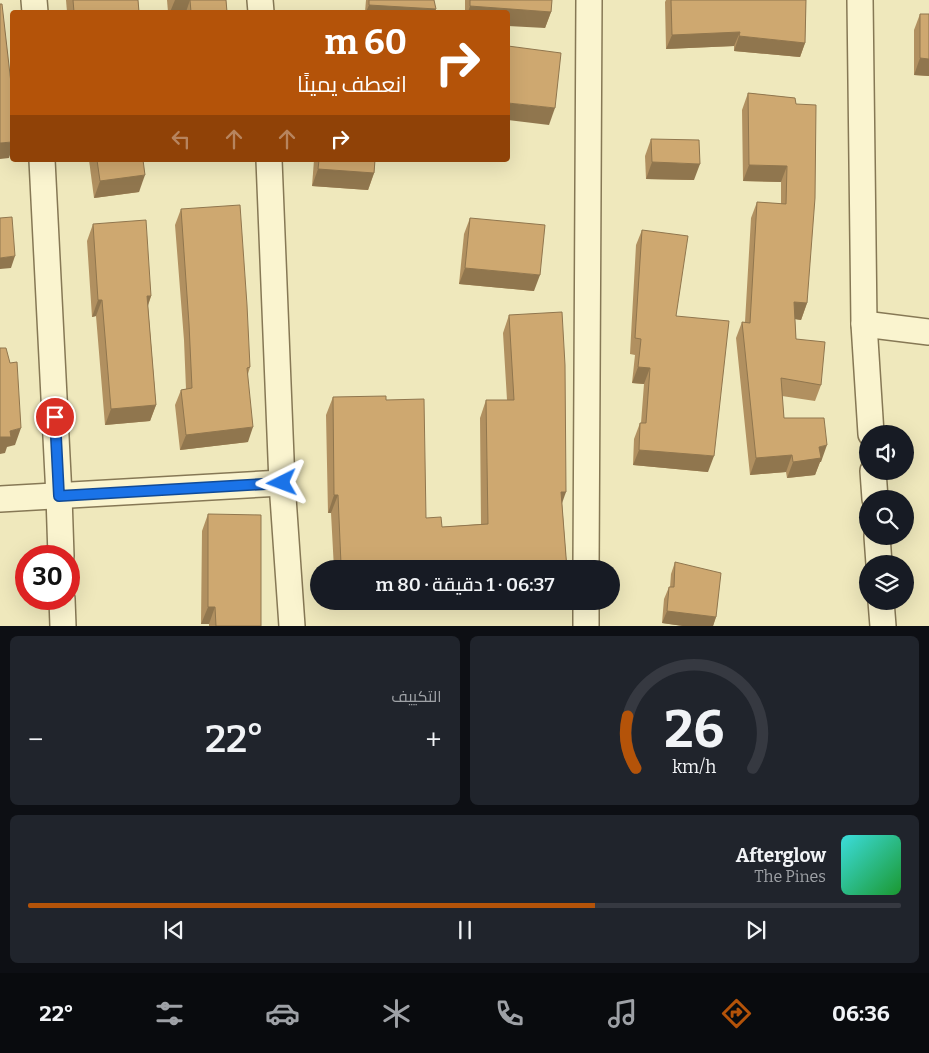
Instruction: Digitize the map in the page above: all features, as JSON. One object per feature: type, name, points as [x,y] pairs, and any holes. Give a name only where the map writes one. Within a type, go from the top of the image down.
[{"type":"street","points":[[586,560],[590,0]]},
{"type":"street","points":[[860,0],[864,324],[870,425]]},
{"type":"street","points":[[42,162],[61,545]]},
{"type":"street","points":[[269,162],[282,483],[292,626]]},
{"type":"street","points":[[864,324],[929,332]]},
{"type":"street","points":[[0,499],[282,483]]},
{"type":"street","points":[[62,610],[63,626]]},
{"type":"street","points":[[586,610],[586,626]]},
{"type":"street","points":[[882,610],[883,626]]},
{"type":"building","points":[[73,0],[138,0],[139,10],[74,10]]},
{"type":"building","points":[[190,0],[226,0],[227,10],[191,10]]},
{"type":"building","points":[[369,0],[434,0],[436,9],[369,5]]},
{"type":"building","points":[[470,0],[552,0],[551,12],[470,6]]},
{"type":"building","points":[[671,0],[806,0],[805,43],[739,36],[740,32],[672,35]]},
{"type":"building","points":[[0,4],[2,4],[10,74],[10,142],[0,143]]},
{"type":"building","points":[[920,14],[929,14],[929,59],[920,58]]},
{"type":"building","points":[[510,46],[561,53],[555,108],[510,103]]},
{"type":"building","points":[[748,93],[795,98],[796,104],[816,105],[815,198],[807,303],[794,302],[796,339],[825,342],[821,385],[781,378],[784,418],[824,418],[827,445],[819,447],[821,458],[793,462],[792,455],[756,458],[742,322],[750,323],[757,202],[786,204],[787,166],[749,165]]},
{"type":"building","points":[[651,139],[699,140],[700,164],[652,162]]},
{"type":"building","points":[[97,162],[143,162],[145,175],[100,181]]},
{"type":"building","points":[[319,162],[375,162],[374,173],[318,169]]},
{"type":"building","points":[[240,205],[250,367],[247,368],[253,427],[186,435],[181,390],[192,388],[181,209]]},
{"type":"building","points":[[12,217],[15,256],[0,258],[0,218]]},
{"type":"building","points":[[470,218],[545,225],[540,275],[465,268]]},
{"type":"building","points":[[146,220],[151,296],[147,296],[156,405],[111,409],[102,300],[98,300],[93,224]]},
{"type":"building","points":[[642,230],[688,236],[676,316],[729,321],[714,456],[639,450],[640,423],[646,423],[650,368],[638,367],[641,339],[635,338]]},
{"type":"building","points":[[562,312],[565,365],[566,492],[561,492],[566,560],[341,560],[338,495],[334,495],[333,397],[386,396],[386,400],[424,399],[426,518],[441,517],[442,527],[488,524],[486,400],[514,400],[509,315]]},
{"type":"building","points":[[0,348],[6,348],[10,363],[17,362],[21,428],[10,431],[11,437],[0,437]]},
{"type":"building","points":[[208,514],[261,515],[261,626],[216,626],[215,607],[208,607]]},
{"type":"building","points":[[675,562],[721,573],[716,617],[667,611],[669,587],[674,587]]},
{"type":"route","points":[[55,417],[59,496],[282,483]]}]
